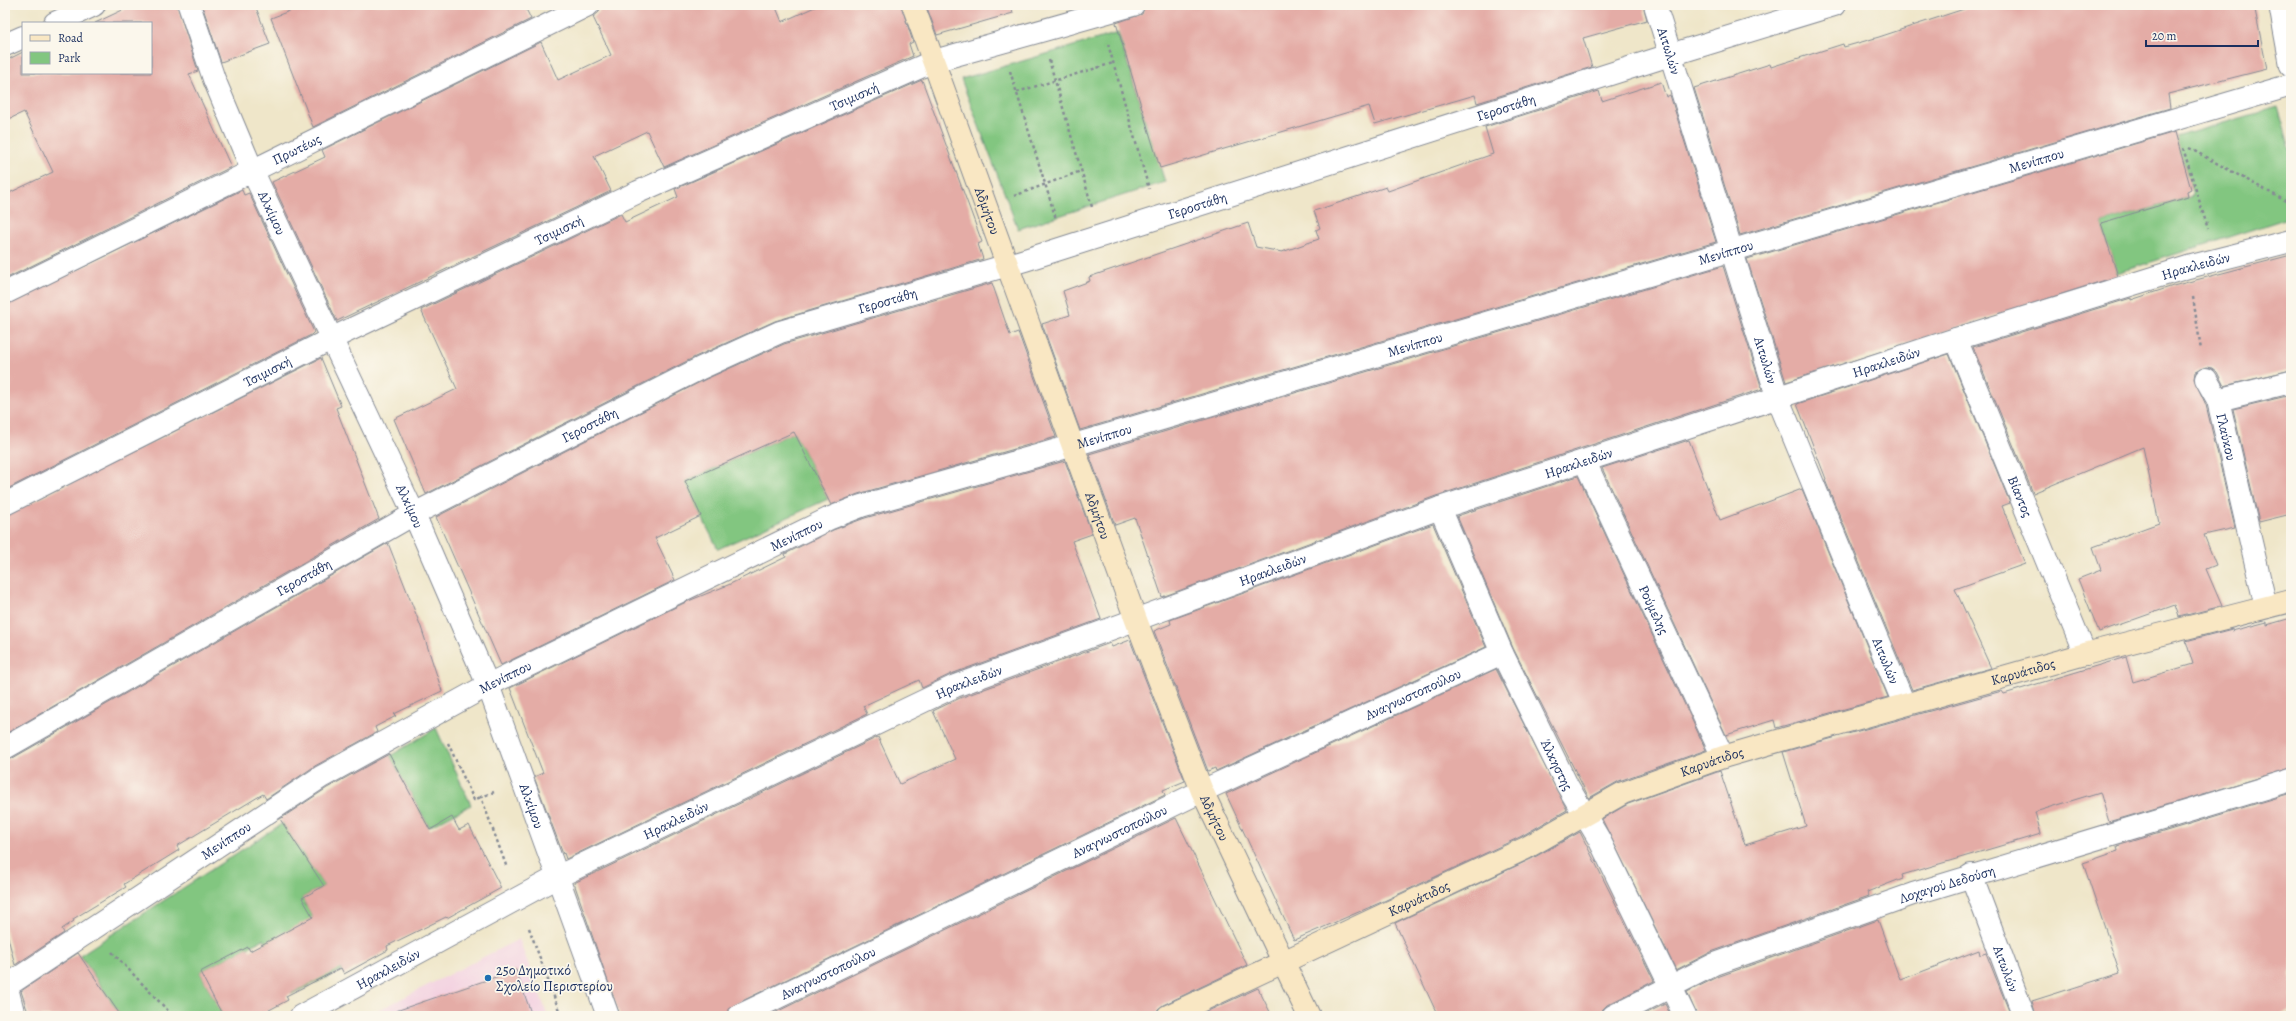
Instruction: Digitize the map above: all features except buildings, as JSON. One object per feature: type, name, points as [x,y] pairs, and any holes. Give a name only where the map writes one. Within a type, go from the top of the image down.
[{"type":"street","points":[[56,22],[94,5]]},
{"type":"street","name":"Αλκίμου","points":[[188,5],[214,79],[253,172],[333,338],[414,514],[488,685],[559,876],[608,1016]]},
{"type":"street","name":"Πρωτέως","points":[[5,293],[253,172],[588,5]]},
{"type":"street","name":"Αδμήτου","points":[[913,5],[1136,620],[1202,791],[1309,1016]]},
{"type":"street","name":"Τσιμισκή","points":[[5,504],[333,338],[638,192],[934,61],[1133,5]]},
{"type":"street","name":"Αιτωλών","points":[[1655,5],[1778,399],[1904,704]]},
{"type":"street","name":"Γεροστάθη","points":[[5,748],[414,514],[701,368],[780,332],[1008,265],[1670,54],[1834,5]]},
{"type":"street","points":[[2280,5],[2291,65]]},
{"type":"street","points":[[5,45],[22,37]]},
{"type":"street","name":"Μενίππου","points":[[6,985],[91,930],[307,785],[488,685],[828,519],[861,506],[1073,445],[1730,249],[2291,85]]},
{"type":"street","name":"Ηρακλειδών","points":[[301,1016],[559,876],[955,686],[1440,508],[1778,399],[1956,339],[2188,267],[2291,242]]},
{"type":"street","name":"Βίαντος","points":[[1956,339],[2085,654]]},
{"type":"street","name":"Γλαύκου","points":[[2206,379],[2218,400],[2266,607]]},
{"type":"street","points":[[2218,400],[2291,382]]},
{"type":"street","name":"Ρούμελης","points":[[1585,462],[1723,757]]},
{"type":"street","name":"Άλκηστης","points":[[1440,508],[1502,653],[1584,814],[1599,839],[1685,1016]]},
{"type":"street","name":"Καρυάτιδος","points":[[1168,1016],[1526,848],[1623,793],[1723,757],[1904,704],[2085,654],[2291,601]]},
{"type":"street","name":"Αναγνωστοπούλου","points":[[739,1016],[1202,791],[1502,653]]},
{"type":"street","name":"Λοχαγού Δεδούση","points":[[1613,1016],[1715,964],[1971,875],[2291,780]]},
{"type":"street","name":"Αιτωλών","points":[[1971,875],[2024,1016]]},
{"type":"street","points":[[6,985],[14,1016]]},
{"type":"path","points":[[1099,14],[1157,217]]},
{"type":"path","points":[[1040,31],[1100,236]]},
{"type":"path","points":[[1001,42],[1065,247]]},
{"type":"path","points":[[1017,92],[1113,63]]},
{"type":"path","points":[[2217,259],[2181,144],[2291,204]]},
{"type":"path","points":[[986,206],[1081,171]]},
{"type":"path","points":[[2188,267],[2206,379]]},
{"type":"path","points":[[434,714],[474,800],[496,791],[493,784]]},
{"type":"path","points":[[481,798],[561,1016]]},
{"type":"path","points":[[91,930],[173,1016]]},
{"type":"shaded area","name":"25ο Δημοτικό Σχολείο Περιστερίου","points":[[519,939],[548,1016],[367,1016]]},
{"type":"green space","points":[[1118,33],[1165,182],[1018,229],[961,79]]},
{"type":"green space","points":[[2278,107],[2291,152],[2291,217],[2117,273],[2101,223],[2193,196],[2176,137]]},
{"type":"green space","points":[[794,432],[828,499],[718,549],[684,482]]},
{"type":"green space","points":[[436,728],[471,805],[429,827],[390,756]]},
{"type":"green space","points":[[283,823],[324,886],[302,898],[342,970],[292,994],[264,939],[200,972],[223,1016],[121,1016],[80,955]]},
{"type":"place","name":"25ο Δημοτικό Σχολείο Περιστερίου","points":[[488,978]]}]
